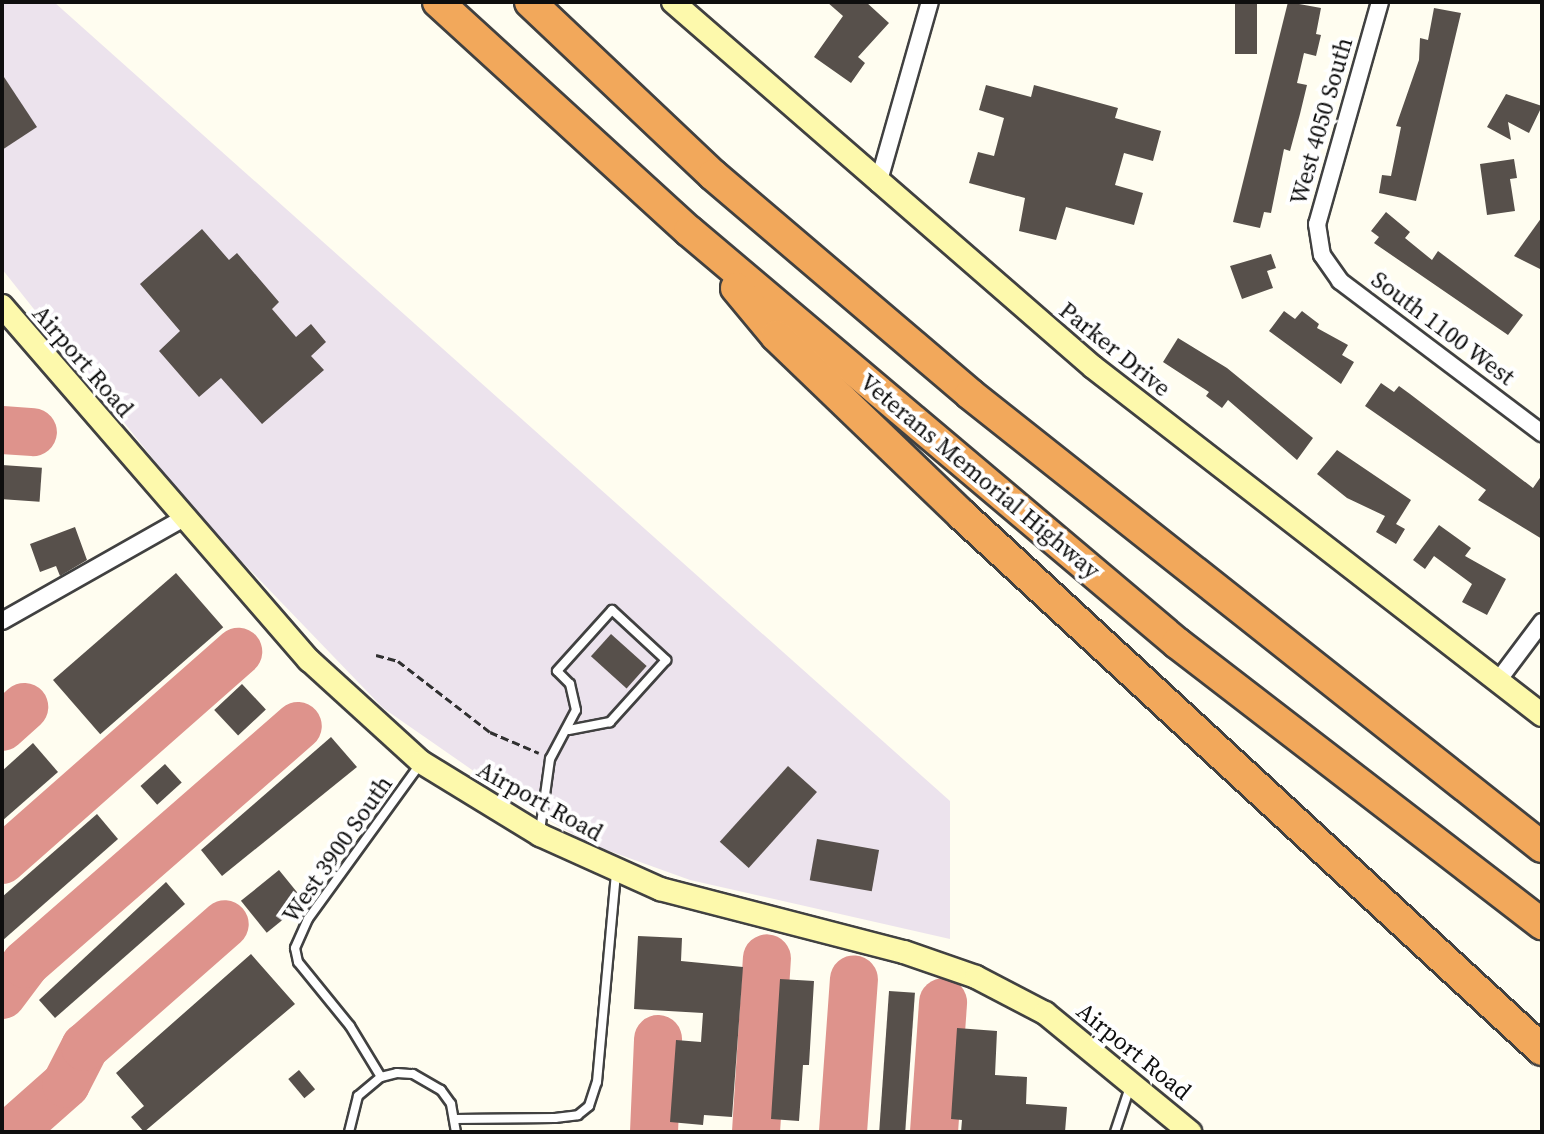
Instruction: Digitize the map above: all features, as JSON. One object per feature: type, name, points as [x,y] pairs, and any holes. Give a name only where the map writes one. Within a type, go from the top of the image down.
[{"type":"highway","name":"Veterans Memorial Highway","points":[[438,2],[689,231],[1177,643],[1542,924]]},
{"type":"highway","points":[[530,2],[713,175],[970,394],[1542,847]]},
{"type":"highway","points":[[689,231],[776,336],[869,427],[1542,1050]]},
{"type":"street","name":"Parker Drive","points":[[673,2],[878,184],[1093,367],[1542,715]]},
{"type":"street","points":[[878,184],[930,2]]},
{"type":"street","name":"West 4050 South","points":[[1322,255],[1317,224],[1380,2]]},
{"type":"street","name":"South 1100 West","points":[[1322,255],[1340,281],[1542,433]]},
{"type":"street","name":"Airport Road","points":[[2,306],[309,660],[421,762],[540,835],[616,872],[744,914],[904,952],[976,977],[1045,1013],[1132,1080],[1190,1132]]},
{"type":"street","points":[[2,621],[184,518]]},
{"type":"street","points":[[1497,682],[1542,622]]},
{"type":"lane","points":[[540,835],[550,759],[569,730],[576,710],[570,684],[557,671],[612,610],[666,660],[610,722],[569,730]]},
{"type":"lane","name":"West 3900 South","points":[[381,1077],[350,1026],[298,962],[295,948],[308,919],[421,762]]},
{"type":"lane","points":[[455,1119],[555,1118],[578,1115],[589,1106],[597,1082],[616,872]]},
{"type":"lane","points":[[349,1132],[358,1096],[381,1077],[413,1074],[428,1080],[446,1097],[455,1119],[456,1132]]},
{"type":"lane","points":[[1115,1132],[1132,1080]]},
{"type":"path","points":[[376,655],[398,661],[490,732],[550,759]]},
{"type":"shaded area","points":[[2,2],[54,2],[950,801],[950,939],[690,880],[590,844],[524,806],[383,708],[200,518],[2,269]]},
{"type":"building","points":[[827,2],[866,2],[889,23],[858,57],[865,63],[851,83],[814,57],[843,16]]},
{"type":"building","points":[[1235,2],[1257,2],[1257,54],[1235,54]]},
{"type":"building","points":[[1288,2],[1321,8],[1316,34],[1321,35],[1316,56],[1304,53],[1297,83],[1307,85],[1300,114],[1290,151],[1284,149],[1271,213],[1264,212],[1260,228],[1233,222]]},
{"type":"building","points":[[1434,8],[1461,13],[1416,201],[1379,193],[1382,175],[1391,176],[1401,127],[1396,126],[1419,60],[1420,38],[1428,40]]},
{"type":"building","points":[[2,74],[37,127],[2,150]]},
{"type":"building","points":[[986,85],[1031,97],[1034,85],[1118,108],[1115,118],[1161,131],[1153,161],[1124,153],[1115,185],[1143,193],[1134,225],[1066,207],[1056,240],[1019,231],[1025,198],[969,183],[978,152],[994,156],[1004,118],[979,110]]},
{"type":"building","points":[[1506,94],[1542,106],[1529,133],[1508,122],[1511,140],[1487,127]]},
{"type":"building","points":[[1514,159],[1517,178],[1510,179],[1515,211],[1487,215],[1480,164]]},
{"type":"building","points":[[1386,212],[1410,232],[1405,238],[1432,260],[1438,251],[1523,315],[1508,335],[1374,243],[1379,237],[1371,231]]},
{"type":"building","points":[[1542,217],[1542,270],[1514,256]]},
{"type":"building","points":[[202,229],[229,260],[237,253],[279,302],[272,309],[296,337],[311,324],[326,342],[311,356],[324,370],[262,424],[221,378],[199,397],[159,351],[180,331],[140,284]]},
{"type":"building","points":[[1271,254],[1276,268],[1267,271],[1273,288],[1242,299],[1230,266]]},
{"type":"building","points":[[1284,311],[1295,319],[1302,311],[1319,324],[1317,328],[1348,345],[1342,355],[1354,362],[1341,384],[1269,331]]},
{"type":"building","points":[[1178,338],[1227,368],[1313,438],[1297,460],[1228,400],[1222,408],[1206,396],[1209,392],[1163,362]]},
{"type":"building","points":[[1381,383],[1394,392],[1399,386],[1533,488],[1542,475],[1542,539],[1478,500],[1486,490],[1365,406]]},
{"type":"building","points":[[1337,450],[1411,500],[1396,524],[1405,529],[1396,544],[1376,532],[1385,516],[1347,498],[1317,474]]},
{"type":"building","points":[[2,465],[42,468],[40,502],[2,499]]},
{"type":"building","points":[[1439,525],[1471,548],[1465,556],[1506,579],[1487,615],[1462,602],[1472,584],[1434,556],[1425,569],[1413,560]]},
{"type":"building","points":[[75,527],[87,560],[60,576],[56,566],[40,572],[30,544]]},
{"type":"building","points":[[176,573],[223,627],[100,734],[53,680]]},
{"type":"building","points":[[611,634],[647,666],[627,688],[591,656]]},
{"type":"building","points":[[242,684],[266,710],[238,736],[214,710]]},
{"type":"building","points":[[331,737],[357,767],[222,876],[201,850]]},
{"type":"building","points":[[33,743],[58,772],[2,821],[2,771]]},
{"type":"building","points":[[165,764],[182,783],[157,805],[140,786]]},
{"type":"building","points":[[788,766],[817,792],[749,868],[720,842]]},
{"type":"building","points":[[97,814],[118,839],[2,941],[2,897]]},
{"type":"building","points":[[817,839],[879,850],[872,891],[810,880]]},
{"type":"building","points":[[279,870],[305,902],[267,933],[241,901]]},
{"type":"building","points":[[166,882],[185,904],[55,1018],[39,1000]]},
{"type":"building","points":[[638,936],[682,938],[681,961],[743,967],[732,1117],[704,1115],[703,1125],[670,1122],[676,1040],[701,1042],[703,1013],[634,1009]]},
{"type":"building","points":[[251,954],[295,1004],[144,1132],[131,1117],[144,1106],[116,1073]]},
{"type":"building","points":[[780,979],[814,981],[809,1065],[803,1065],[799,1121],[771,1119]]},
{"type":"building","points":[[889,991],[915,993],[905,1132],[879,1132]]},
{"type":"building","points":[[957,1028],[997,1031],[995,1075],[1027,1077],[1026,1104],[1067,1107],[1065,1132],[961,1132],[962,1120],[951,1119]]},
{"type":"building","points":[[299,1070],[315,1089],[304,1098],[288,1079]]},
{"type":"taxiway","points":[[2,430],[33,432]]},
{"type":"taxiway","points":[[2,860],[238,652]]},
{"type":"taxiway","points":[[2,727],[24,707]]},
{"type":"taxiway","points":[[2,995],[25,964],[298,726]]},
{"type":"taxiway","points":[[12,1132],[66,1084],[85,1047],[225,924]]},
{"type":"taxiway","points":[[756,1132],[767,958]]},
{"type":"taxiway","points":[[843,1132],[854,979]]},
{"type":"taxiway","points":[[934,1132],[943,1002]]},
{"type":"taxiway","points":[[654,1132],[658,1039]]}]
